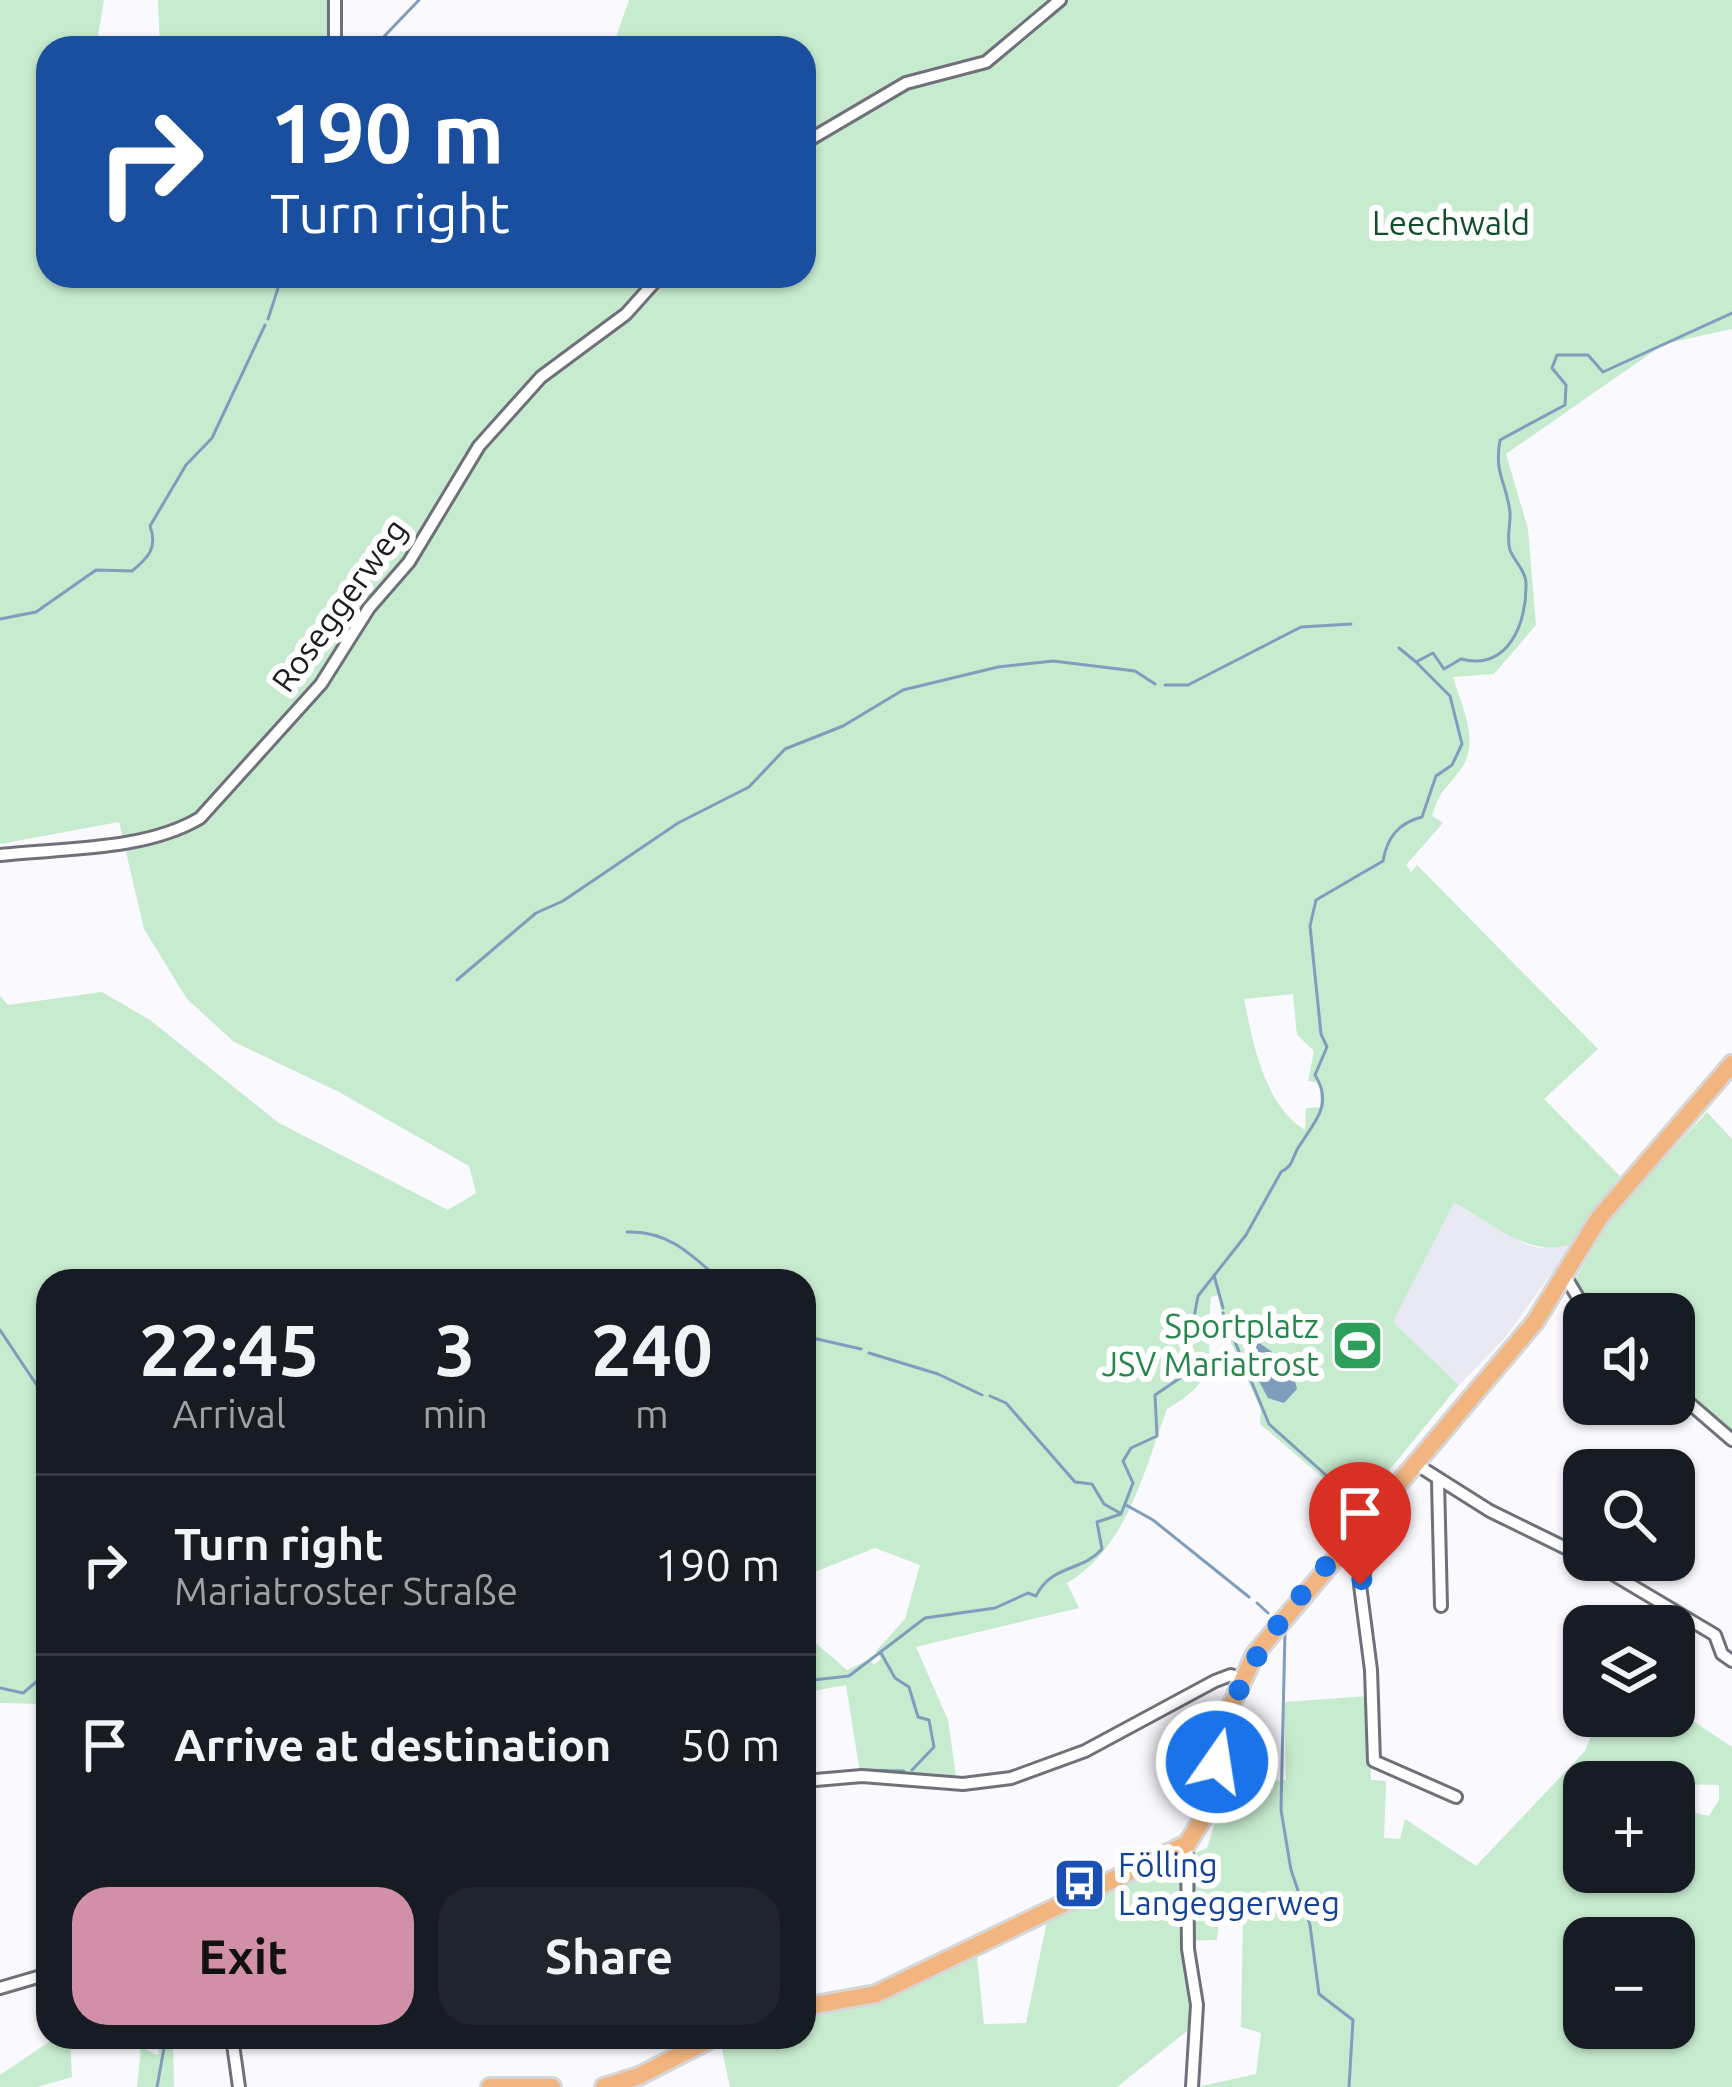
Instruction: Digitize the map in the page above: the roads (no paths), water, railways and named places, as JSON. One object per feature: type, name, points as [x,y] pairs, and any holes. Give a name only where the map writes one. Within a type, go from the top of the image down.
[{"type":"main road","points":[[816,2005],[859,2000],[893,1987],[1187,1844],[1207,1812],[1240,1679],[1535,1322],[1599,1218],[1732,1064]]},
{"type":"main road","points":[[604,2087],[688,2049]]},
{"type":"main road","points":[[490,2087],[552,2087]]},
{"type":"street","points":[[335,0],[335,36]]},
{"type":"street","points":[[816,136],[906,83],[986,62],[1060,0]]},
{"type":"street","name":"Roseggerweg","points":[[0,855],[131,839],[184,827],[200,818],[321,684],[368,608],[409,562],[478,446],[541,377],[626,314],[650,288]]},
{"type":"street","points":[[1565,1276],[1575,1293]]},
{"type":"street","points":[[1695,1408],[1732,1440]]},
{"type":"street","points":[[1414,1463],[1563,1547]]},
{"type":"street","points":[[1438,1480],[1442,1606]]},
{"type":"street","points":[[1376,1509],[1381,1522],[1360,1585],[1371,1670],[1371,1751],[1374,1761],[1456,1797]]},
{"type":"street","points":[[1623,1581],[1715,1635],[1722,1654],[1732,1661]]},
{"type":"street","points":[[816,1780],[862,1776],[963,1784],[1011,1778],[1084,1751],[1215,1681],[1231,1675],[1240,1679]]},
{"type":"street","points":[[1187,1844],[1188,1949],[1197,2006],[1192,2087]]},
{"type":"street","points":[[0,1988],[36,1978]]},
{"type":"street","points":[[234,2049],[239,2087]]},
{"type":"water","points":[[1252,1338],[1291,1365],[1297,1389],[1284,1403],[1268,1398],[1243,1352]]},
{"type":"waterway","points":[[384,36],[419,0]]},
{"type":"waterway","points":[[268,319],[278,288]]},
{"type":"waterway","points":[[816,1680],[849,1676],[925,1618],[995,1608],[1028,1593],[1036,1596],[1050,1578],[1102,1549],[1097,1522],[1121,1514],[1133,1483],[1123,1461],[1131,1448],[1157,1436],[1155,1395],[1183,1376],[1198,1296],[1246,1235],[1320,1113],[1323,1095],[1315,1075],[1327,1047],[1321,1034],[1310,926],[1316,900],[1383,861],[1395,833],[1422,817],[1436,776],[1452,765],[1462,744],[1450,696],[1416,662],[1433,653],[1444,669],[1461,659],[1491,658],[1512,641],[1518,628],[1526,583],[1509,545],[1510,512],[1499,470],[1500,440],[1565,405],[1566,385],[1552,368],[1557,355],[1588,355],[1603,372],[1732,313]]},
{"type":"waterway","points":[[0,619],[36,612],[96,570],[132,571],[143,562],[152,546],[150,526],[186,465],[212,438],[265,325]]},
{"type":"waterway","points":[[1165,685],[1188,685],[1301,627],[1351,624]]},
{"type":"waterway","points":[[1399,648],[1416,662]]},
{"type":"waterway","points":[[457,980],[536,913],[563,901],[678,823],[749,787],[785,749],[843,726],[903,690],[998,667],[1053,661],[1135,671],[1155,684]]},
{"type":"waterway","points":[[627,1232],[667,1240],[707,1269]]},
{"type":"waterway","points":[[1214,1275],[1223,1308]]},
{"type":"waterway","points":[[1223,1313],[1269,1424],[1356,1502]]},
{"type":"waterway","points":[[0,1330],[36,1384]]},
{"type":"waterway","points":[[816,1339],[861,1349]]},
{"type":"waterway","points":[[869,1353],[938,1374],[982,1395]]},
{"type":"waterway","points":[[990,1396],[1006,1403],[1075,1482],[1092,1484],[1104,1504],[1120,1513]]},
{"type":"waterway","points":[[1126,1505],[1153,1520],[1249,1597]]},
{"type":"waterway","points":[[1257,1603],[1268,1613]]},
{"type":"waterway","points":[[1285,1631],[1281,1810],[1291,1870],[1310,1925],[1319,1994],[1353,2020],[1349,2087]]},
{"type":"waterway","points":[[881,1653],[895,1678],[909,1687],[918,1717],[929,1720],[934,1747],[912,1770]]},
{"type":"waterway","points":[[0,1688],[23,1693],[36,1682]]},
{"type":"waterway","points":[[860,1770],[904,1771]]},
{"type":"waterway","points":[[816,1775],[853,1771]]},
{"type":"waterway","points":[[157,2087],[164,2049]]},
{"type":"place","name":"Sportplatz JSV Mariatrost","points":[[1358,1345]]},
{"type":"place","name":"Fölling Langeggerweg","points":[[1079,1884]]},
{"type":"park label","name":"Leechwald","points":[[1451,223]]}]
